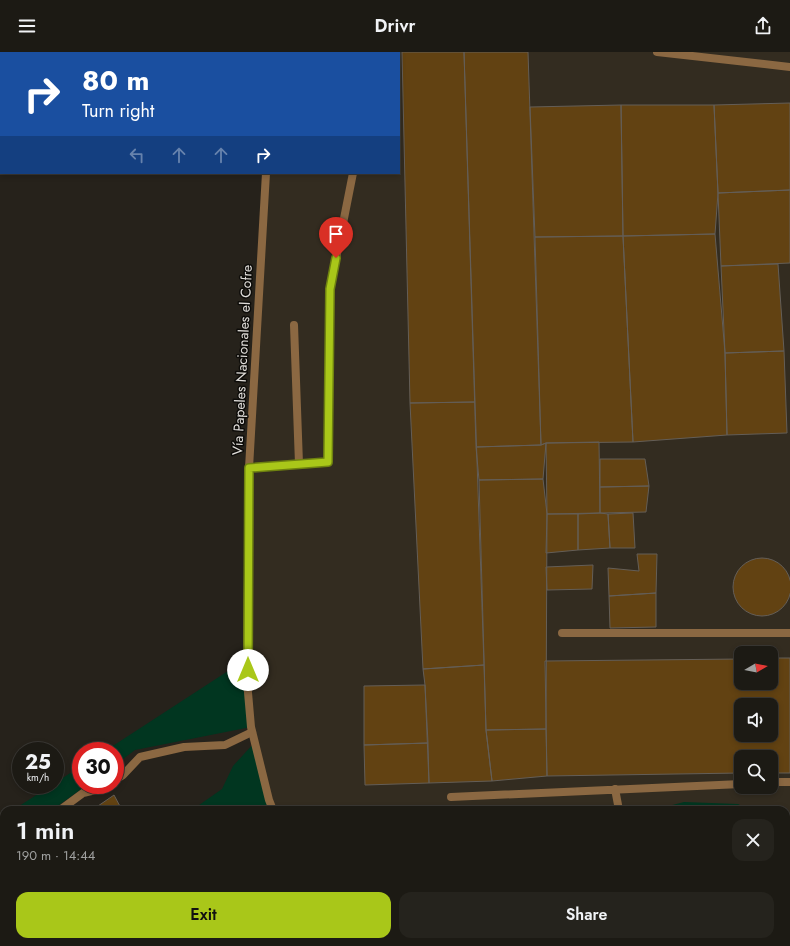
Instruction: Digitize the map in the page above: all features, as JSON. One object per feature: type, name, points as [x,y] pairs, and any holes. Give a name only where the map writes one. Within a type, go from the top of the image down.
[{"type":"street","points":[[657,52],[790,67]]},
{"type":"street","name":"Vía Papeles Nacionales el Cofre","points":[[266,174],[249,468],[248,681],[252,732],[268,800],[271,806]]},
{"type":"street","points":[[249,468],[328,462],[330,289],[353,174]]},
{"type":"street","points":[[294,325],[299,464]]},
{"type":"street","points":[[562,633],[790,633]]},
{"type":"street","points":[[124,774],[140,757],[184,747],[225,745],[252,732]]},
{"type":"street","points":[[778,782],[790,782]]},
{"type":"street","points":[[451,797],[734,784]]},
{"type":"street","points":[[615,789],[618,806]]},
{"type":"street","points":[[65,806],[82,794]]},
{"type":"shaded area","points":[[400,52],[790,52],[790,806],[272,806],[251,727],[249,468],[266,174],[400,174]]},
{"type":"green space","points":[[248,658],[251,727],[135,750],[124,758],[124,742],[119,742]]},
{"type":"green space","points":[[255,742],[272,806],[198,806],[222,789],[233,766]]},
{"type":"green space","points":[[72,772],[72,794],[74,794],[58,806],[19,806],[38,794],[64,794],[64,777]]},
{"type":"green space","points":[[684,802],[738,804],[742,806],[668,806]]},
{"type":"building","points":[[402,52],[464,52],[475,402],[410,403]]},
{"type":"building","points":[[464,52],[528,52],[541,445],[476,447]]},
{"type":"building","points":[[790,103],[790,190],[718,193],[714,105]]},
{"type":"building","points":[[621,105],[623,236],[535,237],[530,107]]},
{"type":"building","points":[[621,105],[714,105],[718,193],[715,234],[623,236]]},
{"type":"building","points":[[790,190],[790,263],[721,266],[718,193]]},
{"type":"building","points":[[715,234],[725,353],[727,435],[633,442],[623,236]]},
{"type":"building","points":[[623,236],[633,442],[546,443],[541,445],[535,237]]},
{"type":"building","points":[[778,264],[784,351],[725,353],[721,266]]},
{"type":"building","points":[[784,351],[787,433],[727,435],[725,353]]},
{"type":"building","points":[[475,402],[484,665],[423,669],[410,403]]},
{"type":"building","points":[[599,442],[600,513],[547,514],[546,443]]},
{"type":"building","points":[[546,443],[543,479],[479,480],[476,447],[541,445]]},
{"type":"building","points":[[600,459],[645,459],[649,486],[600,487]]},
{"type":"building","points":[[543,479],[547,514],[546,729],[486,730],[479,480]]},
{"type":"building","points":[[649,486],[646,512],[600,513],[600,487]]},
{"type":"building","points":[[633,513],[635,548],[610,548],[608,514]]},
{"type":"building","points":[[547,514],[578,514],[578,550],[546,553]]},
{"type":"building","points":[[578,514],[608,514],[610,548],[578,550]]},
{"type":"building","points":[[637,554],[657,554],[656,593],[609,596],[608,568],[639,571]]},
{"type":"building","points":[[756,558],[768,558],[783,566],[791,581],[791,593],[783,608],[768,616],[756,616],[741,608],[733,593],[733,581],[741,566]]},
{"type":"building","points":[[593,565],[592,589],[547,590],[546,567]]},
{"type":"building","points":[[656,593],[656,627],[610,628],[609,596]]},
{"type":"building","points":[[778,658],[790,658],[790,773],[778,773],[778,750],[734,750],[734,773],[547,776],[545,661],[734,659],[734,690],[778,690]]},
{"type":"building","points":[[484,665],[486,730],[492,781],[429,783],[423,669]]},
{"type":"building","points":[[425,685],[428,743],[364,745],[364,686]]},
{"type":"building","points":[[546,729],[547,776],[492,781],[486,730]]},
{"type":"building","points":[[428,743],[429,783],[365,785],[364,745]]},
{"type":"building","points":[[114,795],[120,806],[98,806]]},
{"type":"route","points":[[248,670],[249,468],[328,462],[330,289],[336,258]]}]
